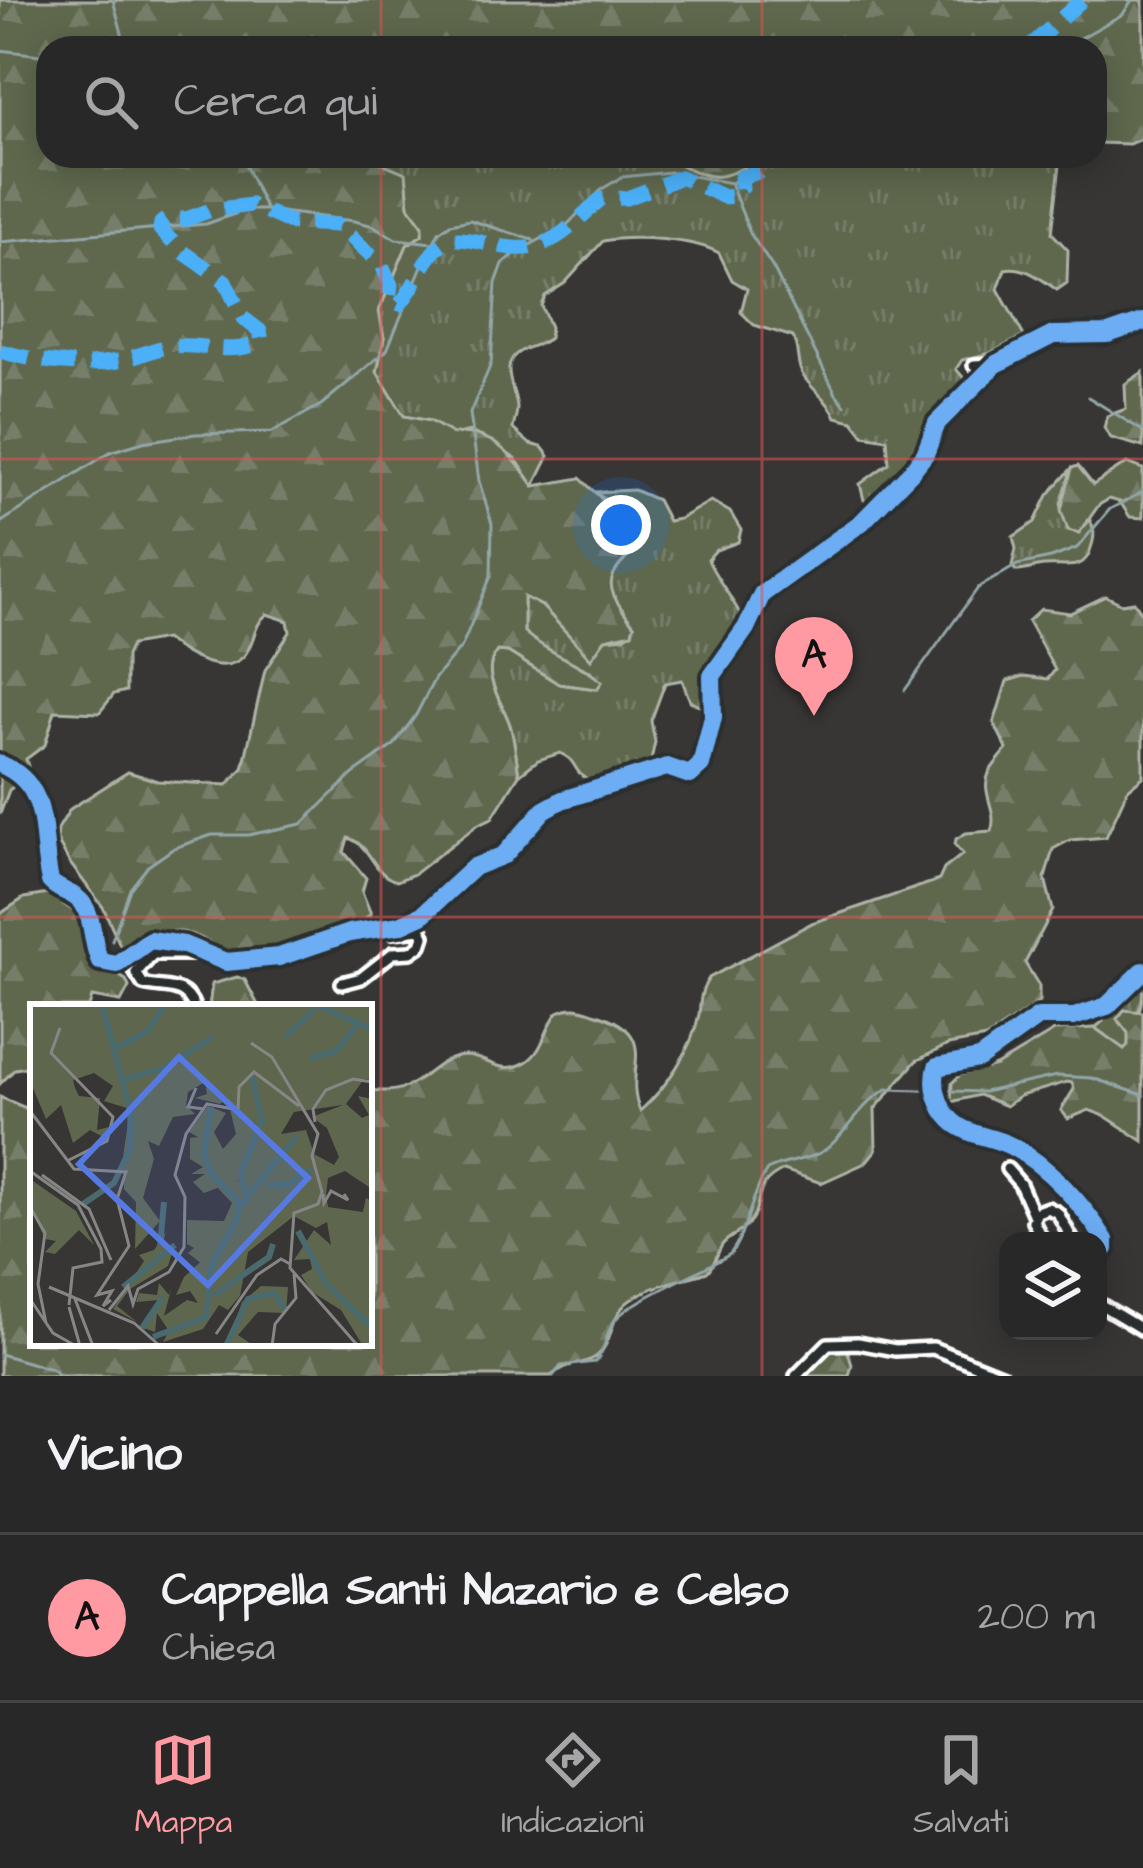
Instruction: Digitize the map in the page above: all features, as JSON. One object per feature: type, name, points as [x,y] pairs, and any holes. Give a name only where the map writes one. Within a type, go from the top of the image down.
[{"type":"street","points":[[369,932],[422,915],[474,867],[508,850],[544,810],[573,794],[668,767],[690,775],[701,765],[713,717],[712,676],[746,628],[762,595],[862,522],[925,454],[937,423],[996,364],[1053,334],[1108,334],[1143,322]]},
{"type":"street","points":[[974,365],[996,364]]},
{"type":"street","points":[[0,764],[33,787],[50,880],[86,907],[100,961],[117,964],[150,940],[171,941],[226,962],[279,957],[350,933],[421,929],[421,945],[411,952],[393,953],[361,978],[342,982]]},
{"type":"street","points":[[192,1004],[187,995],[171,987],[143,984],[136,973],[153,954],[203,954]]},
{"type":"street","points":[[1098,1232],[1055,1179],[1011,1145],[952,1122],[933,1081],[937,1067],[979,1059],[1038,1017],[1074,1017],[1107,1006],[1143,971]]},
{"type":"street","points":[[1007,1169],[1020,1184],[1037,1232]]},
{"type":"street","points":[[1034,1216],[1042,1209],[1053,1209],[1067,1232]]},
{"type":"street","points":[[1107,1308],[1143,1330]]},
{"type":"street","points":[[796,1376],[828,1344],[857,1343],[895,1350],[933,1348],[1003,1376]]},
{"type":"green space","points":[[0,0],[1143,0],[1143,138],[1129,144],[1107,143],[1107,36],[36,36],[36,168],[394,168],[406,173],[409,207],[423,226],[422,235],[407,245],[379,311],[384,338],[377,372],[404,416],[430,421],[453,434],[490,440],[510,455],[534,486],[580,478],[604,501],[635,510],[643,526],[642,544],[620,565],[611,582],[616,600],[634,625],[632,633],[605,639],[591,659],[542,606],[524,597],[524,632],[602,682],[597,689],[559,684],[508,652],[497,651],[491,678],[510,725],[519,775],[492,818],[397,881],[382,873],[362,847],[348,838],[344,852],[366,878],[362,892],[371,914],[358,922],[322,938],[262,951],[227,950],[174,931],[121,947],[103,907],[57,840],[70,809],[128,772],[158,781],[227,785],[243,768],[265,670],[290,632],[288,621],[267,614],[244,656],[225,665],[203,661],[165,639],[131,645],[126,656],[126,691],[114,694],[99,713],[55,711],[45,745],[26,759],[30,774],[9,790],[0,814]]},
{"type":"green space","points":[[392,168],[689,168],[713,176],[742,168],[1060,168],[1052,233],[1068,250],[1067,283],[1057,290],[1026,271],[1005,269],[998,289],[1024,336],[962,360],[956,369],[968,383],[923,428],[918,450],[904,475],[869,503],[860,484],[889,463],[887,439],[864,435],[853,421],[836,417],[801,372],[793,337],[754,325],[741,312],[747,289],[732,280],[719,253],[662,240],[603,241],[565,283],[545,296],[541,306],[550,327],[549,338],[521,351],[510,362],[517,408],[513,429],[549,456],[534,486],[516,459],[470,431],[453,435],[430,421],[404,416],[377,372],[384,338],[379,311],[407,245],[422,235],[409,207],[406,174]]},
{"type":"green space","points":[[689,168],[742,168],[723,176]]},
{"type":"green space","points":[[1143,372],[1143,447],[1111,438],[1104,428],[1107,416],[1126,409],[1125,384]]},
{"type":"green space","points":[[1127,463],[1143,469],[1143,518],[1130,517],[1120,502],[1109,499],[1079,533],[1068,530],[1061,510],[1072,468],[1078,466],[1093,485]]},
{"type":"green space","points":[[1072,468],[1061,504],[1079,532],[1090,520],[1094,537],[1088,556],[1073,566],[1016,571],[1013,537],[1035,522],[1048,495]]},
{"type":"green space","points":[[634,490],[657,500],[668,521],[711,501],[730,512],[741,530],[738,542],[716,550],[708,559],[741,616],[708,668],[704,703],[690,701],[682,680],[665,683],[651,721],[655,742],[650,765],[596,782],[581,775],[560,753],[538,760],[519,775],[510,725],[491,678],[492,660],[497,651],[508,652],[559,684],[597,689],[590,671],[543,649],[524,632],[524,596],[542,606],[591,658],[605,639],[625,637],[634,625],[613,599],[609,583],[623,561],[635,510],[623,510],[594,492]]},
{"type":"green space","points":[[1106,596],[1122,604],[1134,602],[1143,615],[1143,777],[1128,789],[1106,837],[1070,840],[1053,849],[1045,878],[1053,910],[1025,963],[1039,986],[1039,1002],[986,1038],[948,1045],[916,1061],[875,1109],[876,1150],[865,1163],[821,1183],[784,1170],[773,1176],[762,1189],[753,1218],[722,1245],[707,1272],[629,1301],[594,1358],[551,1376],[0,1376],[0,1097],[30,1110],[30,1346],[372,1346],[372,1090],[402,1088],[452,1058],[520,1065],[534,1055],[558,1012],[576,1008],[616,1022],[635,1042],[635,1095],[640,1111],[684,1054],[709,978],[812,923],[939,880],[944,869],[963,854],[956,839],[966,833],[991,831],[987,781],[1007,749],[994,723],[1007,681],[1024,676],[1048,679],[1055,670],[1028,621],[1041,609],[1070,613]]},
{"type":"green space","points":[[48,894],[83,917],[96,962],[126,980],[129,987],[121,1002],[92,997],[90,1004],[30,1004],[30,1066],[15,1069],[0,1084],[0,914],[24,898]]},
{"type":"green space","points":[[237,977],[245,980],[257,1004],[209,1004],[212,984]]},
{"type":"green space","points":[[1143,987],[1128,1046],[1123,1049],[1095,1028]]},
{"type":"green space","points":[[1124,1010],[1143,1012],[1143,1141],[1089,1110],[1068,1119],[1061,1110],[1074,1089],[1072,1083],[1020,1096],[1006,1106],[979,1095],[951,1102],[952,1083],[960,1075],[996,1066],[1056,1030],[1095,1028],[1124,1049],[1128,1033],[1117,1019]]},
{"type":"green space","points":[[847,1349],[852,1365],[849,1376],[804,1376],[830,1350]]},
{"type":"waterway","points":[[113,0],[123,36]]},
{"type":"waterway","points":[[1084,36],[1123,14],[1132,0]]},
{"type":"waterway","points":[[0,50],[36,54]]},
{"type":"waterway","points":[[247,168],[265,208]]},
{"type":"waterway","points":[[112,940],[130,889],[148,866],[174,848],[212,835],[248,835],[302,824],[352,775],[394,745],[435,678],[462,646],[491,576],[492,524],[479,481],[470,413],[491,364],[496,283],[503,264],[567,225],[602,189],[622,177],[670,172],[731,183],[759,168]]},
{"type":"waterway","points":[[731,185],[750,233],[845,405]]},
{"type":"waterway","points":[[0,242],[206,224],[246,210],[265,210],[354,221],[396,239],[433,243]]},
{"type":"waterway","points":[[0,523],[110,452],[195,434],[272,432],[321,405],[387,350],[421,268],[439,232],[450,224],[470,220],[533,240]]},
{"type":"waterway","points":[[1088,397],[1143,431]]},
{"type":"waterway","points":[[905,690],[978,588],[1017,565],[1077,548],[1110,509],[1143,492]]},
{"type":"waterway","points":[[553,1376],[561,1366],[595,1362],[612,1325],[624,1312],[730,1254],[767,1170],[824,1151],[887,1089],[984,1092],[1057,1076],[1092,1078],[1143,1095]]},
{"type":"waterway","points":[[0,1354],[61,1376]]},
{"type":"marked path","points":[[1042,36],[1082,0]]},
{"type":"marked path","points":[[0,351],[88,364],[125,360],[172,346],[229,349],[262,341],[260,331],[243,318],[225,281],[179,249],[160,229],[168,218],[186,219],[251,205],[291,223],[338,225],[382,265],[391,285],[389,299],[400,304],[430,256],[451,240],[533,247],[562,233],[601,199],[627,198],[681,177],[724,197],[734,196],[742,188],[741,177],[765,168]]},
{"type":"cycle path","points":[[0,764],[29,785],[41,814],[50,881],[82,903],[100,961],[117,964],[150,940],[184,945],[226,962],[279,957],[349,933],[400,925],[422,915],[474,867],[504,855],[544,810],[562,800],[667,767],[690,775],[701,765],[713,717],[712,676],[746,628],[762,594],[862,522],[925,454],[937,423],[996,364],[1053,335],[1108,334],[1143,322]]},
{"type":"cycle path","points":[[1099,1232],[1076,1200],[1025,1154],[951,1120],[939,1102],[937,1067],[979,1059],[1038,1017],[1074,1017],[1107,1006],[1143,971]]},
{"type":"place","name":"Cappella Santi Nazario e Celso","points":[[814,716]]}]
